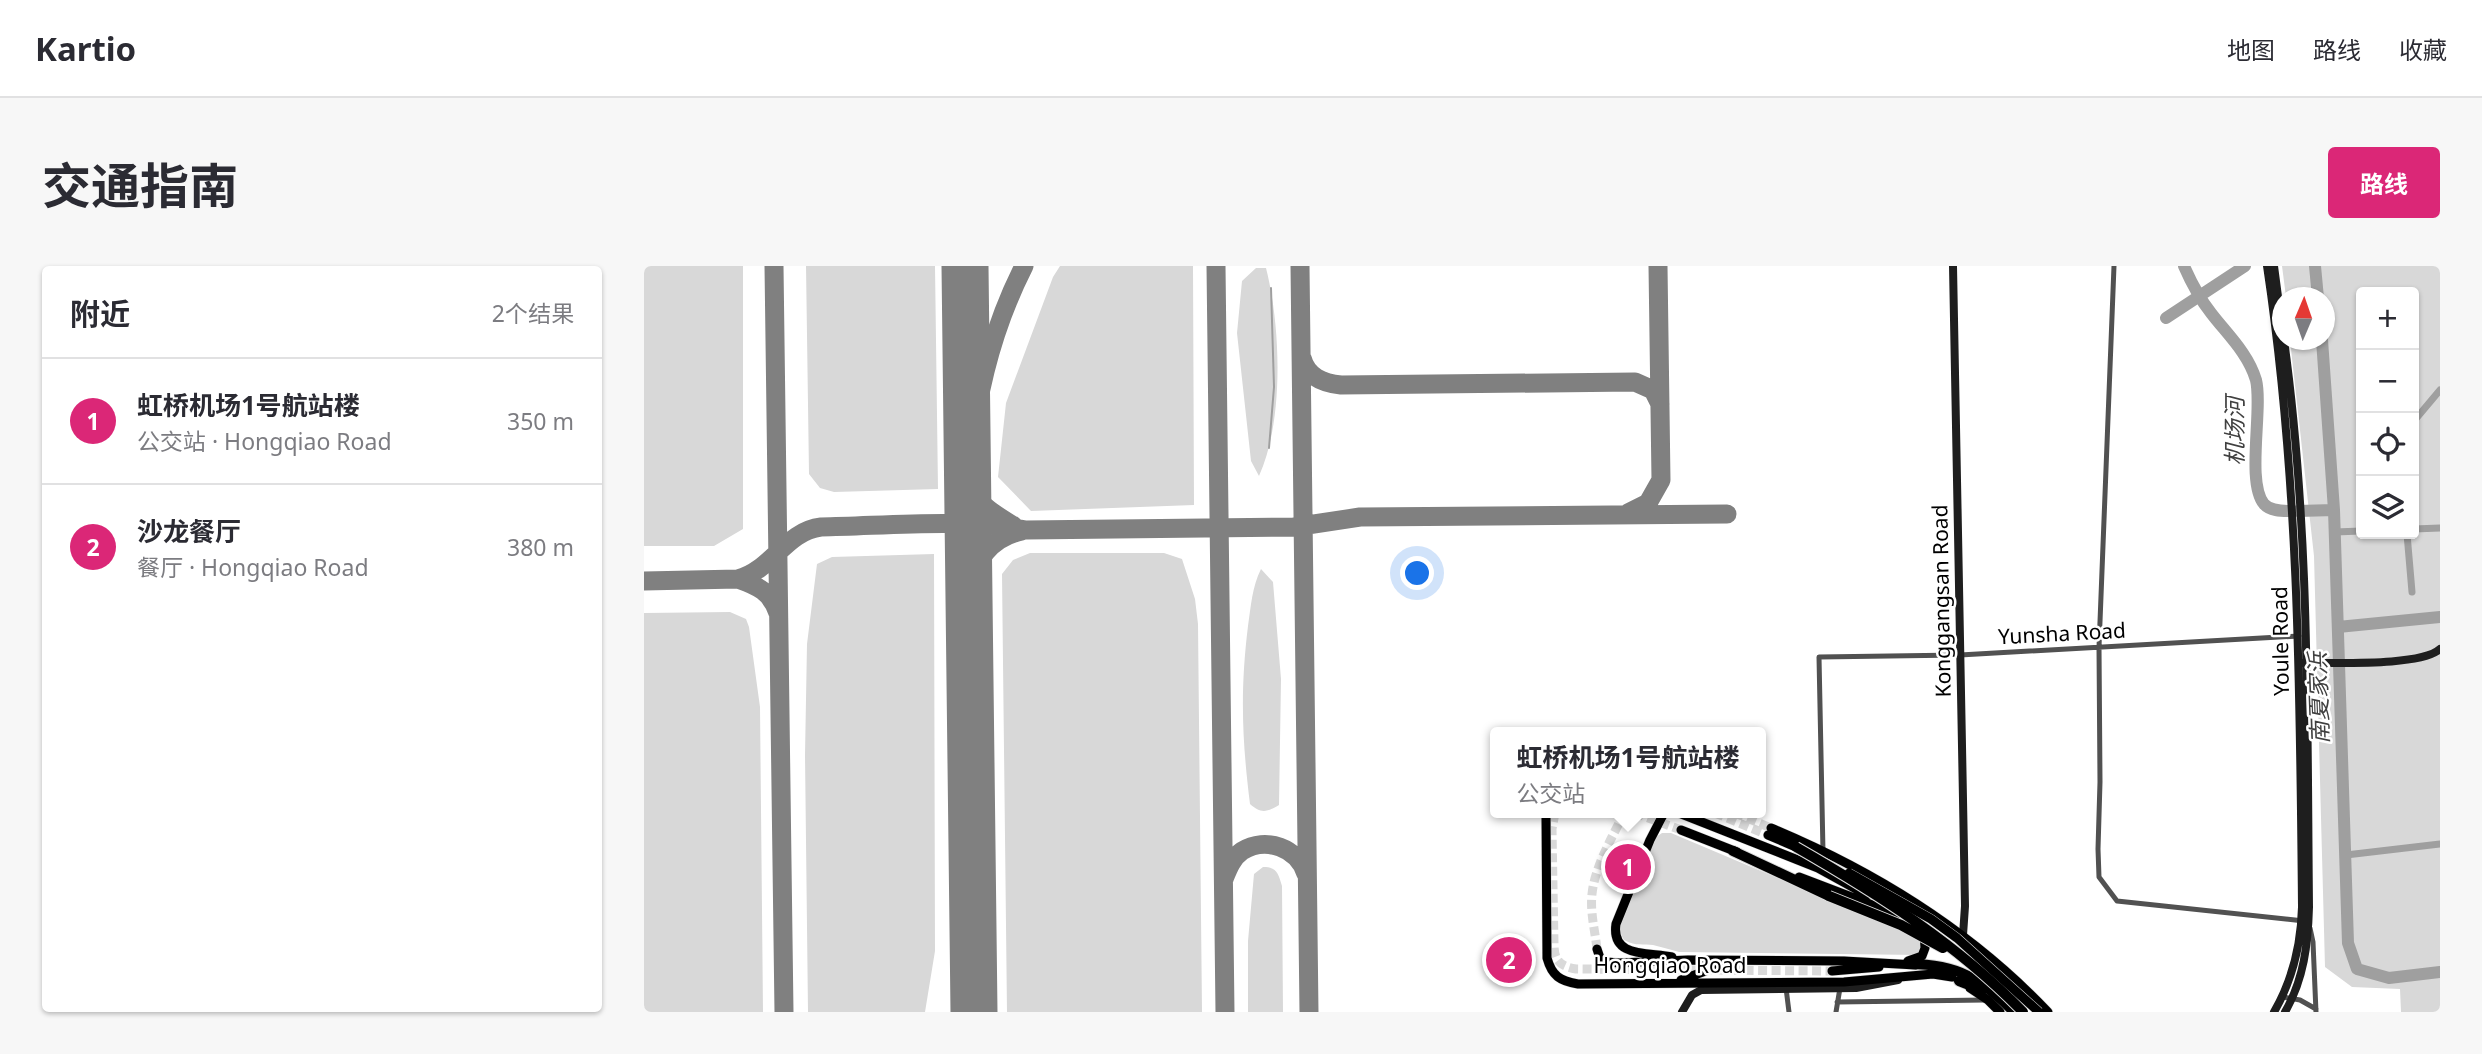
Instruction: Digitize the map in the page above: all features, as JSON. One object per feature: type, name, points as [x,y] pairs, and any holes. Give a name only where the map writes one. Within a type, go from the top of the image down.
[{"type":"highway","points":[[1797,847],[1931,932],[1996,986],[2016,1011]]},
{"type":"highway","points":[[1733,851],[1829,896],[1920,934],[1996,986]]},
{"type":"highway","points":[[1910,964],[1936,965],[1958,970],[1989,988],[2016,1011]]},
{"type":"highway","points":[[1955,979],[1977,987],[2016,1011]]},
{"type":"main road","name":"Konggangsan Road","points":[[1953,266],[1965,906],[1963,935]]},
{"type":"main road","name":"Youle Road","points":[[2267,266],[2278,345],[2291,480],[2302,636]]},
{"type":"main road","points":[[2274,266],[2277,287]]},
{"type":"main road","name":"Youle Road","points":[[2285,350],[2299,479],[2305,922],[2302,971],[2285,1012]]},
{"type":"main road","points":[[2303,663],[2423,658],[2432,656],[2440,649]]},
{"type":"main road","name":"Hongqiao Road","points":[[1546,818],[1547,958],[1553,974],[1559,979],[1578,984],[1844,982],[1933,974],[1955,979]]},
{"type":"main road","points":[[1661,818],[1615,924],[1615,938],[1626,950],[1688,960]]},
{"type":"main road","points":[[1692,818],[1818,868],[1913,921],[1965,954],[2030,1012]]},
{"type":"main road","points":[[1681,830],[1913,921],[1924,932],[1922,956],[1892,963]]},
{"type":"main road","points":[[2039,1012],[1979,956],[1940,925],[1863,880],[1769,831],[1823,852],[1896,891],[1963,935],[2022,985],[2048,1012]]},
{"type":"main road","points":[[1749,841],[1823,852]]},
{"type":"main road","name":"Youle Road","points":[[2274,1012],[2283,997],[2296,961],[2305,922]]},
{"type":"main road","name":"Hongqiao Road","points":[[1597,949],[1600,958],[1607,962],[1732,960],[1910,964],[1929,967],[1955,979],[1988,1000],[2000,1012]]},
{"type":"main road","points":[[1676,982],[1732,960]]},
{"type":"main road","points":[[1910,964],[1832,971],[1910,976]]},
{"type":"main road","points":[[1682,1012],[1692,995],[1701,990],[1840,988],[1885,984],[1910,976]]},
{"type":"street","points":[[2114,266],[2099,648],[2099,877],[2117,901],[2305,922],[2313,942],[2316,1010]]},
{"type":"street","name":"Yunsha Road","points":[[1823,852],[1819,657],[1960,655],[2302,636]]},
{"type":"street","points":[[1786,988],[1789,1012]]},
{"type":"street","points":[[1836,1012],[1840,988]]},
{"type":"street","points":[[2283,997],[2310,1004],[2316,1010]]},
{"type":"street","points":[[1837,1002],[1988,1000]]},
{"type":"shaded area","points":[[644,266],[743,266],[743,529],[714,546],[644,546]]},
{"type":"shaded area","points":[[806,266],[935,266],[938,489],[834,492],[820,488],[809,474]]},
{"type":"shaded area","points":[[1060,266],[1193,266],[1194,505],[1031,511],[998,477],[1006,403],[1053,277]]},
{"type":"shaded area","points":[[2282,266],[2440,266],[2440,1012],[2401,1012],[2400,989],[2352,987],[2325,967],[2314,556],[2291,350],[2335,350],[2335,287],[2285,287]]},
{"type":"shaded area","points":[[1256,268],[1266,268],[1271,292],[1278,374],[1273,429],[1259,476],[1251,461],[1237,333],[1242,281]]},
{"type":"shaded area","points":[[1030,553],[1164,553],[1182,559],[1195,599],[1198,624],[1202,1012],[1007,1012],[1002,574],[1013,560]]},
{"type":"shaded area","points":[[934,554],[935,951],[925,1012],[808,1012],[805,755],[807,644],[817,564],[832,557]]},
{"type":"shaded area","points":[[1261,569],[1273,582],[1281,679],[1279,805],[1264,811],[1250,804],[1243,715],[1248,626],[1254,590]]},
{"type":"shaded area","points":[[730,612],[746,619],[749,627],[760,707],[763,1012],[644,1012],[644,613]]},
{"type":"shaded area","points":[[1662,833],[1671,833],[1920,938],[1920,955],[1679,952],[1626,941],[1621,934],[1624,908],[1656,837]]},
{"type":"shaded area","points":[[1263,867],[1276,872],[1282,886],[1283,1012],[1248,1012],[1248,941],[1254,874]]},
{"type":"waterway","name":"机场河","points":[[2184,266],[2203,302],[2242,352],[2252,370],[2258,393],[2255,463],[2259,494],[2269,508],[2289,511]]},
{"type":"waterway","points":[[2166,318],[2245,266]]},
{"type":"waterway","points":[[2315,266],[2317,287]]},
{"type":"waterway","points":[[1269,448],[1274,387],[1271,288]]},
{"type":"waterway","name":"南夏家浜","points":[[2323,350],[2334,510],[2348,943],[2357,969],[2389,978],[2440,972]]},
{"type":"waterway","points":[[2419,415],[2440,390]]},
{"type":"waterway","name":"机场河","points":[[2298,511],[2334,510]]},
{"type":"waterway","points":[[2419,529],[2440,528]]},
{"type":"waterway","points":[[2335,532],[2356,531]]},
{"type":"waterway","points":[[2407,539],[2412,592]]},
{"type":"waterway","points":[[2338,627],[2440,617]]},
{"type":"waterway","points":[[2346,855],[2440,844]]},
{"type":"taxiway","points":[[774,266],[784,1012]]},
{"type":"taxiway","points":[[1014,526],[1000,518],[976,497],[969,482],[968,471],[978,403],[989,356],[1004,310],[1024,266]]},
{"type":"taxiway","points":[[1216,266],[1225,1012]]},
{"type":"taxiway","points":[[1300,266],[1309,1012]]},
{"type":"taxiway","points":[[1628,513],[1648,503],[1661,480],[1658,266]]},
{"type":"taxiway","points":[[1302,358],[1304,365],[1317,378],[1341,385],[1635,382],[1653,390],[1660,404]]},
{"type":"taxiway","points":[[644,581],[738,579],[760,568],[798,536],[821,527],[924,524],[976,524],[1026,530],[1294,527],[1360,517],[1727,514]]},
{"type":"taxiway","points":[[969,587],[976,567],[986,551],[1002,538],[1022,531]]},
{"type":"taxiway","points":[[738,579],[763,591],[772,600],[778,613]]},
{"type":"taxiway","points":[[1224,879],[1231,864],[1242,851],[1261,845],[1289,851],[1302,865],[1306,874]]},
{"type":"taxiway","points":[[962,1012],[968,980],[973,921]]},
{"type":"runway","points":[[965,266],[974,1012]]},
{"type":"tunnel","points":[[1554,818],[1554,944],[1556,958],[1565,966],[1576,969],[1832,971]]},
{"type":"tunnel","points":[[1597,949],[1592,894],[1605,852],[1622,818]]},
{"type":"tunnel","points":[[1649,818],[1681,830]]},
{"type":"tunnel","points":[[1727,818],[1768,835]]},
{"type":"tunnel","points":[[1747,818],[1771,828]]},
{"type":"place","name":"虹桥机场1号航站楼","points":[[1628,867]]},
{"type":"place","name":"沙龙餐厅","points":[[1509,960]]}]
